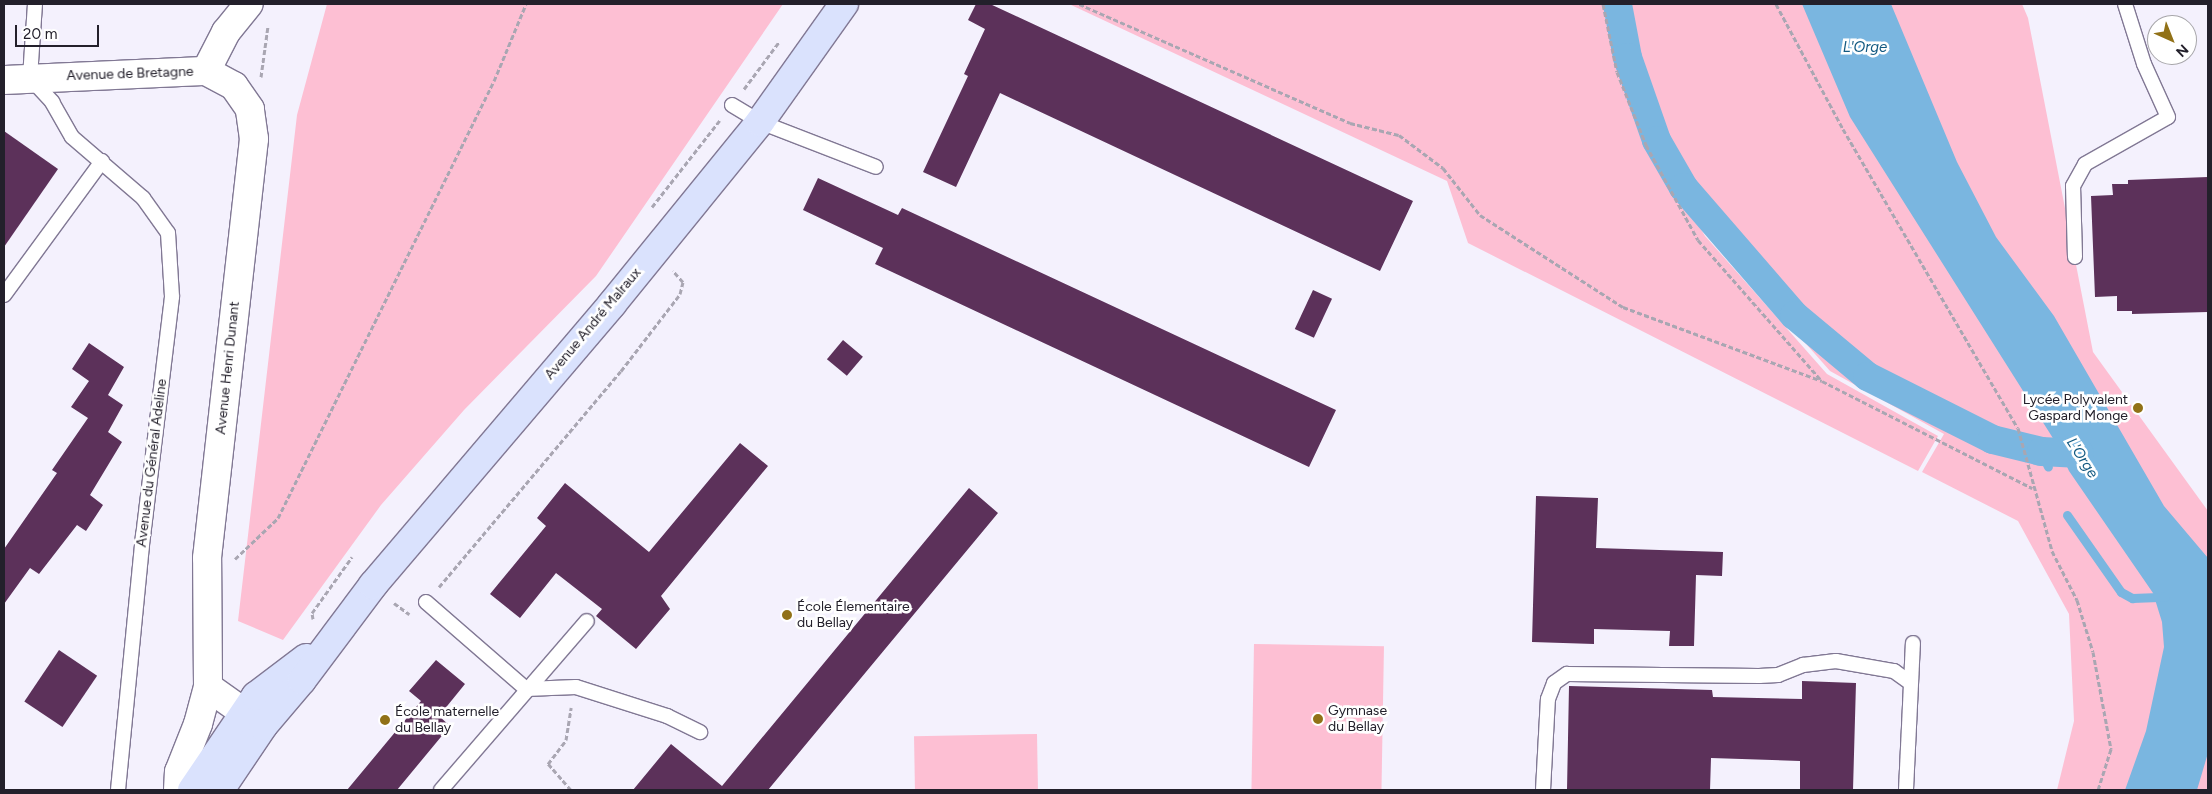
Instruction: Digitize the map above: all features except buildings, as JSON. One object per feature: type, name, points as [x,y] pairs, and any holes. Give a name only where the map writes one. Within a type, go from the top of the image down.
[{"type":"main road","name":"Avenue André Malraux","points":[[253,720],[323,632],[438,504],[612,304],[760,122],[844,4]]},
{"type":"main road","points":[[192,790],[253,720]]},
{"type":"main road","points":[[220,790],[253,720]]},
{"type":"street","name":"Avenue de Bretagne","points":[[17,79],[206,71],[226,32],[250,4]]},
{"type":"street","name":"Avenue Henri Dunant","points":[[178,790],[179,772],[198,724],[208,687],[207,585],[254,139],[250,109],[234,86],[206,71]]},
{"type":"street","points":[[208,687],[253,720]]},
{"type":"lane","points":[[17,79],[35,4]]},
{"type":"lane","points":[[2075,257],[2073,186],[2085,164],[2168,117],[2144,64],[2125,4]]},
{"type":"lane","name":"Avenue du Général Adeline","points":[[17,79],[52,102],[72,137],[144,198],[168,233],[172,298],[143,535],[118,790]]},
{"type":"lane","points":[[732,105],[760,122],[876,167]]},
{"type":"lane","points":[[4,294],[102,161]]},
{"type":"lane","points":[[426,602],[526,689],[574,687],[667,716],[700,732]]},
{"type":"lane","points":[[441,790],[526,689],[587,621]]},
{"type":"lane","points":[[1906,790],[1909,682],[1913,643]]},
{"type":"lane","points":[[1543,790],[1548,699],[1554,683],[1573,672],[1759,676],[1778,675],[1803,664],[1836,661],[1894,671],[1909,682]]},
{"type":"path","points":[[207,585],[278,518],[494,81],[526,4]]},
{"type":"path","points":[[1079,4],[1350,123],[1399,135],[1443,168],[1480,215],[1623,306],[1822,381],[2032,488]]},
{"type":"path","points":[[1603,4],[1604,22],[1620,81],[1646,145],[1698,240],[1822,381]]},
{"type":"path","points":[[1776,4],[1843,129],[2018,428],[2032,488],[2052,551],[2077,600],[2093,652],[2111,749],[2098,790]]},
{"type":"path","points":[[261,81],[268,23]]},
{"type":"path","points":[[426,602],[680,294]]},
{"type":"path","points":[[323,632],[312,613],[352,557]]},
{"type":"path","points":[[571,790],[548,764],[566,740],[574,687]]},
{"type":"shaded area","points":[[327,4],[783,4],[596,276],[464,410],[381,505],[283,640],[238,621],[297,115]]},
{"type":"shaded area","points":[[1069,4],[1609,4],[1621,70],[1649,142],[1705,236],[1827,374],[1938,436],[1918,471],[1468,243],[1447,181]]},
{"type":"shaded area","points":[[1612,4],[2022,4],[2028,18],[2093,352],[2208,511],[2208,790],[2057,790],[2074,721],[2069,614],[2018,521],[1922,472],[1944,434],[1830,371],[1709,234],[1653,140],[1625,69]]},
{"type":"shaded area","name":"Gymnase du Bellay","points":[[1254,644],[1384,646],[1381,790],[1251,790]]},
{"type":"shaded area","points":[[1037,734],[1038,790],[915,790],[914,736]]},
{"type":"water","name":"L'Orge","points":[[1802,4],[1891,4],[1957,162],[1996,237],[2054,316],[2164,506],[2208,558],[2208,753],[2197,790],[2125,790],[2146,731],[2164,647],[2162,622],[2153,593],[2069,471],[2056,443],[1850,117]]},
{"type":"waterway","points":[[1617,4],[1627,57],[1656,140],[1683,187],[1794,315],[1867,376],[1992,439],[2041,451],[2079,453]]},
{"type":"waterway","points":[[2041,451],[2048,467]]},
{"type":"waterway","points":[[2067,515],[2121,592],[2132,598],[2165,597]]},
{"type":"place","name":"Lycée Polyvalent Gaspard Monge","points":[[2138,408]]},
{"type":"place","name":"École Élementaire du Bellay","points":[[787,615]]},
{"type":"place","name":"Gymnase du Bellay","points":[[1318,719]]},
{"type":"place","name":"École maternelle du Bellay","points":[[385,720]]}]
